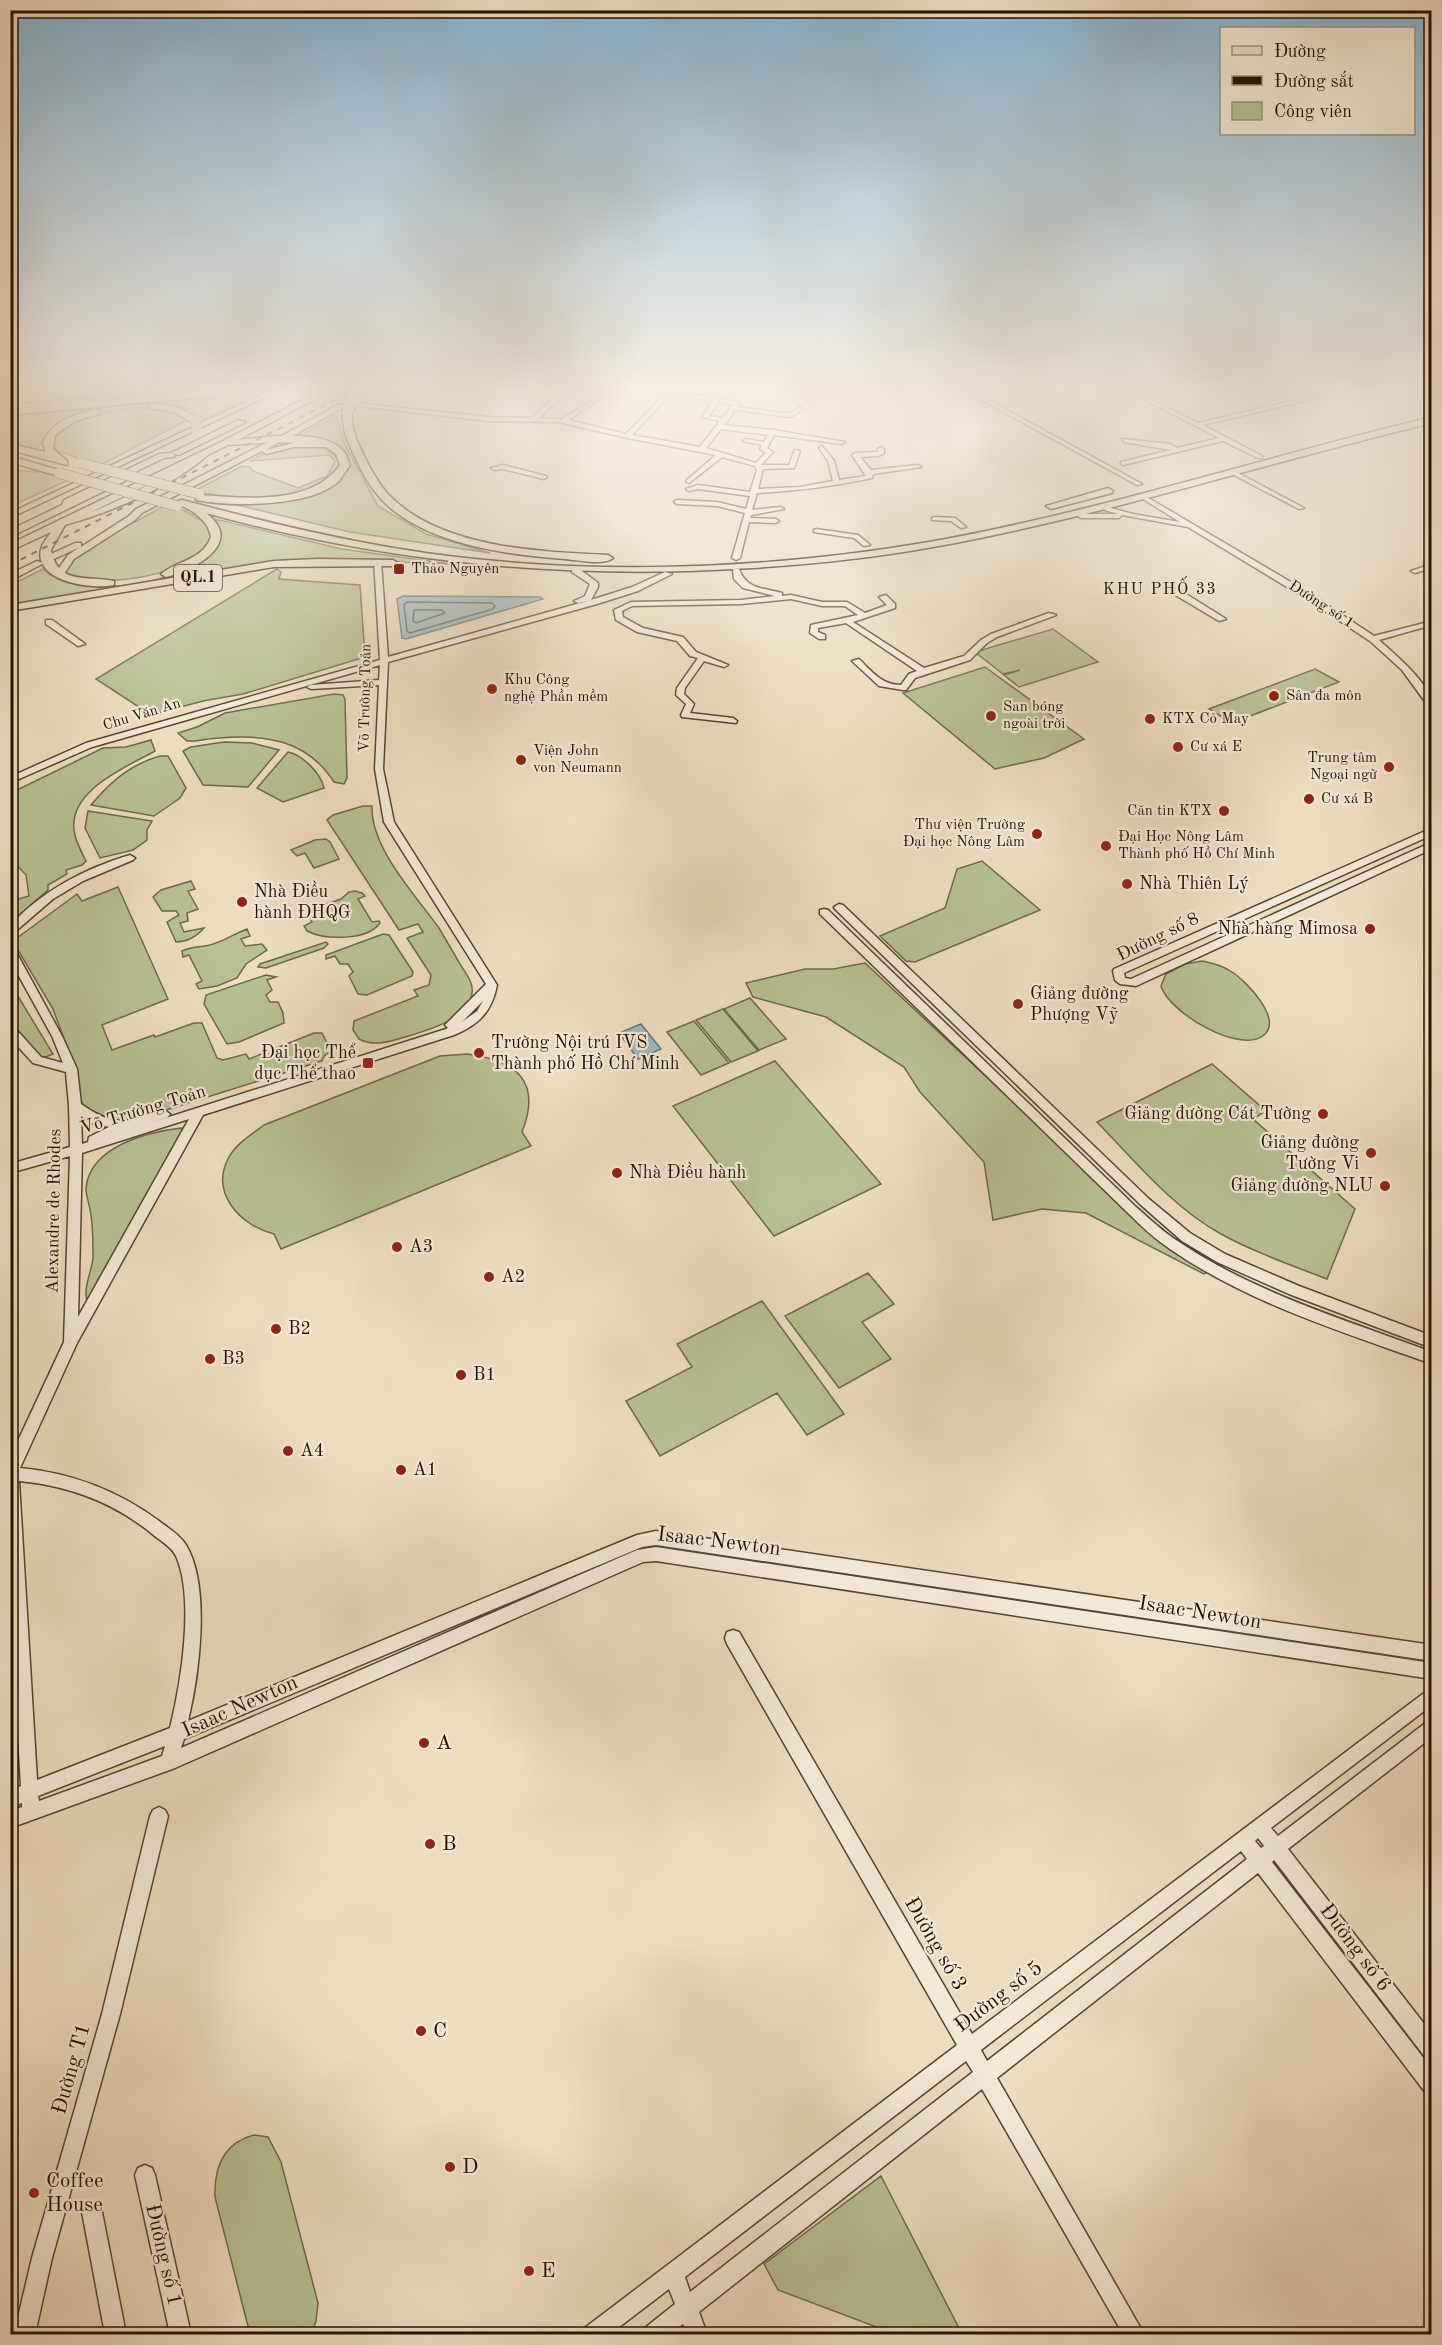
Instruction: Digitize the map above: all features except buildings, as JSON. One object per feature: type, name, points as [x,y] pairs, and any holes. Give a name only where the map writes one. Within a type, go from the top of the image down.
[{"type":"highway","points":[[10,534],[75,501]]},
{"type":"highway","points":[[10,548],[106,501]]},
{"type":"highway","name":"QL.1","points":[[59,575],[77,581],[120,583],[153,578],[180,569],[201,557],[216,538],[214,527],[190,501]]},
{"type":"highway","name":"QL.1","points":[[191,501],[282,530],[377,550],[524,568]]},
{"type":"highway","name":"QL.1","points":[[192,501],[369,540],[463,554],[513,554],[630,563],[832,563],[906,553],[996,536],[1081,516],[1116,501]]},
{"type":"highway","points":[[382,501],[426,530],[513,554]]},
{"type":"highway","name":"QL.1","points":[[736,563],[765,556],[866,545],[963,527],[1075,501]]},
{"type":"highway","name":"QL.1","points":[[575,570],[595,574],[668,574],[736,563],[837,552],[912,541],[1076,501]]},
{"type":"highway","points":[[1095,501],[1104,507]]},
{"type":"highway","name":"QL.1","points":[[428,568],[488,567],[575,570],[732,567],[860,555],[978,535],[1104,507]]},
{"type":"highway","name":"QL.1","points":[[198,512],[247,526],[363,550],[488,567]]},
{"type":"highway","points":[[59,575],[49,566],[46,550],[61,523]]},
{"type":"highway","points":[[10,529],[26,526]]},
{"type":"highway","name":"QL.1","points":[[15,607],[35,608],[273,567],[377,563],[454,567]]},
{"type":"highway","name":"QL.1","points":[[377,563],[406,567]]},
{"type":"main road","points":[[10,508],[32,501]]},
{"type":"main road","points":[[10,516],[38,501]]},
{"type":"main road","points":[[54,556],[165,501]]},
{"type":"main road","points":[[59,575],[71,557],[132,518]]},
{"type":"main road","points":[[10,578],[40,563]]},
{"type":"street","points":[[751,501],[736,563],[738,579],[746,585],[784,596],[822,604],[847,604],[864,616]]},
{"type":"street","name":"Đường số 1","points":[[1155,501],[1304,593],[1372,639],[1405,668],[1431,705]]},
{"type":"street","points":[[1288,501],[1301,508]]},
{"type":"street","points":[[677,502],[717,504],[776,522]]},
{"type":"street","name":"Đường số 1","points":[[1104,507],[1132,516],[1193,526]]},
{"type":"street","points":[[748,515],[781,509]]},
{"type":"street","points":[[1145,518],[1156,516],[1165,509]]},
{"type":"street","points":[[1081,516],[1132,516]]},
{"type":"street","points":[[934,519],[953,519],[963,527]]},
{"type":"street","points":[[816,531],[856,536],[866,545]]},
{"type":"street","name":"Võ Trường Toản","points":[[76,1149],[107,1141],[451,1024],[462,1018],[480,995],[492,985],[389,822],[380,769],[384,660],[377,563]]},
{"type":"street","points":[[1415,571],[1431,566]]},
{"type":"street","points":[[575,570],[594,583],[591,600]]},
{"type":"street","name":"Chu Văn An","points":[[10,780],[80,749],[124,734],[635,589],[668,574]]},
{"type":"street","points":[[1175,591],[1222,619]]},
{"type":"street","points":[[724,665],[689,652],[680,639],[640,630],[626,624],[620,618],[618,610],[631,604],[741,602],[784,596]]},
{"type":"street","points":[[822,637],[814,633],[814,627],[823,623],[849,622],[892,606],[883,597]]},
{"type":"street","points":[[856,661],[883,686],[903,688],[912,676],[967,658],[972,655],[974,647],[987,638],[1052,615]]},
{"type":"street","points":[[49,622],[81,644]]},
{"type":"street","points":[[849,622],[923,671]]},
{"type":"street","points":[[1372,639],[1431,623]]},
{"type":"street","points":[[702,658],[681,688],[681,695],[690,704],[686,715],[733,721]]},
{"type":"street","name":"Chu Văn An","points":[[286,689],[384,682]]},
{"type":"street","name":"Đường số 8","points":[[1427,847],[1132,983],[1120,980],[1118,971],[1431,831]]},
{"type":"street","points":[[1409,841],[1427,847]]},
{"type":"street","points":[[10,933],[35,907],[58,890],[130,858]]},
{"type":"street","points":[[1318,880],[1332,890]]},
{"type":"street","points":[[839,907],[919,981],[1145,1202],[1186,1237],[1221,1257],[1273,1281],[1431,1342]]},
{"type":"street","points":[[824,912],[1132,1210],[1175,1247],[1228,1278],[1431,1358]]},
{"type":"street","name":"Alexandre de Rhodes","points":[[10,950],[57,1036],[71,1069],[75,1106],[71,1342],[11,1474],[31,1813]]},
{"type":"street","points":[[904,988],[905,983],[919,981]]},
{"type":"street","points":[[10,1030],[37,1060],[71,1069]]},
{"type":"street","points":[[75,1106],[95,1120],[126,1126]]},
{"type":"street","points":[[71,1342],[199,1108]]},
{"type":"street","name":"Võ Trường Toản","points":[[76,1149],[126,1126],[199,1108]]},
{"type":"street","points":[[10,1169],[76,1149]]},
{"type":"street","points":[[11,1474],[62,1480],[94,1490],[130,1508],[168,1537],[183,1553],[193,1602],[189,1677],[178,1733],[169,1762]]},
{"type":"street","name":"Isaac Newton","points":[[10,1799],[178,1733],[631,1544],[656,1538],[1431,1653]]},
{"type":"street","name":"Isaac Newton","points":[[10,1820],[169,1762],[642,1555],[656,1554],[1431,1671]]},
{"type":"street","name":"Đường số 3","points":[[733,1638],[1134,2334]]},
{"type":"street","name":"Đường số 5","points":[[593,2334],[1431,1695]]},
{"type":"street","points":[[653,2334],[1431,1725]]},
{"type":"street","name":"Đường T1","points":[[24,2334],[42,2258],[111,2014],[159,1816]]},
{"type":"street","name":"Đường số 6","points":[[1260,1827],[1431,2050]]},
{"type":"street","name":"Đường số 6","points":[[1243,1839],[1431,2085]]},
{"type":"street","name":"Đường số 1","points":[[145,2175],[181,2334]]},
{"type":"street","points":[[92,2212],[116,2334]]},
{"type":"street","points":[[673,2274],[698,2334]]},
{"type":"green space","points":[[11,501],[21,501],[11,506]]},
{"type":"green space","points":[[376,501],[378,506],[426,534],[490,553],[350,532],[225,502]]},
{"type":"green space","points":[[166,505],[185,511],[207,524],[211,539],[202,552],[187,562],[145,576],[100,580],[80,578],[65,573],[71,560],[96,543]]},
{"type":"green space","points":[[215,519],[342,549],[450,564],[334,559],[252,565],[11,606],[11,585],[43,569],[54,577],[69,582],[102,586],[136,584],[168,575],[216,545],[221,533]]},
{"type":"green space","points":[[277,569],[281,572],[279,579],[360,585],[365,657],[243,694],[203,701],[151,715],[96,679]]},
{"type":"green space","points":[[1053,629],[1098,662],[1019,687],[1004,675],[1020,670],[1003,674],[975,652]]},
{"type":"green space","name":"San bóng ngoài trời","points":[[985,667],[1084,739],[1044,758],[995,769],[903,693]]},
{"type":"green space","name":"Sân đa môn","points":[[1315,669],[1339,682],[1232,723],[1209,709]]},
{"type":"green space","points":[[334,694],[343,695],[345,699],[347,778],[344,784],[334,782],[311,757],[284,743],[253,737],[187,741],[178,733],[197,727],[225,713]]},
{"type":"green space","points":[[151,740],[155,751],[100,783],[79,806],[74,820],[75,835],[86,861],[82,865],[66,870],[67,874],[48,885],[48,890],[11,922],[11,901],[29,896],[26,875],[11,859],[11,793],[103,748],[126,747]]},
{"type":"green space","points":[[224,742],[252,743],[279,750],[248,787],[203,785],[183,751],[191,747]]},
{"type":"green space","points":[[288,752],[300,757],[310,766],[324,788],[283,802],[257,788]]},
{"type":"green space","points":[[160,756],[168,756],[186,788],[180,798],[154,816],[91,805],[130,769]]},
{"type":"green space","points":[[363,806],[372,806],[373,822],[386,854],[439,928],[472,985],[470,1002],[457,1016],[412,1035],[378,1043],[359,1039],[353,1030],[354,1021],[418,996],[414,990],[429,985],[431,975],[407,938],[423,932],[418,924],[399,930],[327,820],[333,815]]},
{"type":"green space","points":[[88,811],[152,821],[147,830],[147,840],[133,850],[100,858],[85,828]]},
{"type":"green space","points":[[326,839],[339,859],[314,868],[305,853],[297,856],[291,850],[315,840]]},
{"type":"green space","points":[[982,861],[1040,910],[915,962],[906,961],[880,936],[945,908],[957,869]]},
{"type":"green space","points":[[191,881],[195,889],[188,891],[198,909],[187,913],[188,921],[180,923],[184,932],[204,928],[192,938],[176,942],[167,922],[179,915],[176,911],[162,911],[153,897],[161,890]]},
{"type":"green space","points":[[118,887],[168,999],[102,1025],[112,1050],[194,1023],[202,1023],[217,1058],[223,1060],[246,1054],[249,1059],[314,1033],[322,1033],[331,1051],[324,1056],[322,1061],[134,1120],[118,1122],[85,1108],[77,1093],[73,1063],[53,1009],[18,950],[17,938],[77,894],[82,901]]},
{"type":"green space","points":[[355,891],[365,896],[358,899],[372,922],[379,921],[380,923],[374,929],[356,936],[345,937],[324,936],[307,931],[304,926],[312,922],[306,911],[341,899],[349,892]]},
{"type":"green space","points":[[247,929],[250,936],[241,939],[245,946],[262,944],[267,950],[246,964],[237,978],[217,986],[199,989],[196,984],[202,981],[189,955],[183,957],[182,951],[216,943]]},
{"type":"green space","points":[[383,934],[389,935],[413,972],[412,976],[367,995],[358,994],[349,976],[353,972],[348,964],[340,964],[335,956],[326,959],[326,955]]},
{"type":"green space","points":[[326,942],[328,944],[324,948],[266,968],[258,967],[260,964]]},
{"type":"green space","points":[[1202,961],[1229,970],[1253,992],[1266,1010],[1269,1020],[1269,1028],[1264,1035],[1253,1040],[1239,1040],[1223,1035],[1191,1019],[1167,997],[1161,986],[1166,974],[1185,964]]},
{"type":"green space","points":[[865,963],[1170,1249],[1208,1272],[1204,1274],[1086,1213],[1042,1209],[993,1220],[984,1162],[920,1092],[904,1067],[826,1017],[753,997],[746,983],[805,969],[833,969]]},
{"type":"green space","points":[[266,975],[276,977],[267,980],[272,990],[266,995],[270,1002],[278,1002],[284,1023],[239,1042],[227,1044],[204,1004],[206,995]]},
{"type":"green space","points":[[10,983],[53,1054],[37,1060],[11,1028]]},
{"type":"green space","points":[[750,998],[786,1039],[759,1050],[724,1009]]},
{"type":"green space","points":[[723,1009],[758,1051],[731,1062],[696,1020]]},
{"type":"green space","points":[[694,1021],[729,1063],[701,1075],[667,1032]]},
{"type":"green space","points":[[467,1054],[500,1062],[521,1076],[527,1087],[529,1100],[522,1132],[531,1146],[281,1249],[274,1234],[250,1224],[232,1206],[223,1183],[224,1170],[229,1157],[240,1144],[264,1125],[440,1056]]},
{"type":"green space","points":[[775,1061],[881,1184],[774,1236],[673,1106]]},
{"type":"green space","points":[[1212,1064],[1266,1111],[1253,1119],[1355,1209],[1327,1279],[1246,1247],[1203,1223],[1170,1197],[1097,1122]]},
{"type":"green space","points":[[181,1128],[187,1131],[87,1302],[86,1290],[93,1257],[92,1220],[86,1188],[90,1174],[98,1161],[123,1144],[153,1133]]},
{"type":"green space","points":[[868,1273],[894,1304],[862,1322],[891,1359],[839,1388],[785,1316]]},
{"type":"green space","points":[[762,1301],[844,1414],[807,1435],[777,1393],[660,1456],[626,1401],[692,1367],[677,1344]]},
{"type":"green space","points":[[254,2135],[268,2137],[281,2162],[318,2303],[316,2321],[311,2334],[250,2334],[215,2197],[215,2186],[219,2166],[228,2150],[243,2139]]},
{"type":"green space","points":[[881,2176],[962,2334],[895,2334],[778,2290],[764,2264]]},
{"type":"water","points":[[403,596],[540,597],[543,599],[406,639],[402,638],[397,599]]},
{"type":"water","points":[[641,1024],[661,1049],[638,1059],[619,1033]]},
{"type":"railway","points":[[10,565],[135,501]]},
{"type":"place","name":"Thảo Nguyên","points":[[399,569]]},
{"type":"place","name":"Khu Công nghệ Phần mềm","points":[[492,689]]},
{"type":"place","name":"Sân đa môn","points":[[1274,696]]},
{"type":"place","name":"San bóng ngoài trời","points":[[991,716]]},
{"type":"place","name":"KTX Cỏ May","points":[[1150,719]]},
{"type":"place","name":"Cư xá E","points":[[1178,747]]},
{"type":"place","name":"Viện John von Neumann","points":[[521,760]]},
{"type":"place","name":"Trung tâm Ngoại ngữ","points":[[1389,767]]},
{"type":"place","name":"Cư xá B","points":[[1309,799]]},
{"type":"place","name":"Căn tin KTX","points":[[1224,811]]},
{"type":"place","name":"Thư viện Trường Đại học Nông Lâm","points":[[1037,834]]},
{"type":"place","name":"Đại Học Nông Lâm Thành phố Hồ Chí Minh","points":[[1106,846]]},
{"type":"place","name":"Nhà Thiên Lý","points":[[1127,884]]},
{"type":"place","name":"Nhà Điều hành ĐHQG","points":[[242,902]]},
{"type":"place","name":"Nhà hàng Mimosa","points":[[1370,929]]},
{"type":"place","name":"Giảng đường Phượng Vỹ","points":[[1018,1004]]},
{"type":"place","name":"Trường Nội trú IVS Thành phố Hồ Chí Minh","points":[[479,1053]]},
{"type":"place","name":"Đại học Thể dục Thể thao","points":[[368,1063]]},
{"type":"place","name":"Giảng đường Cát Tường","points":[[1323,1114]]},
{"type":"place","name":"Giảng đường Tường Vi","points":[[1371,1153]]},
{"type":"place","name":"Nhà Điều hành","points":[[617,1173]]},
{"type":"place","name":"Giảng đường NLU","points":[[1385,1186]]},
{"type":"place","name":"A3","points":[[397,1247]]},
{"type":"place","name":"A2","points":[[489,1277]]},
{"type":"place","name":"B2","points":[[276,1329]]},
{"type":"place","name":"B3","points":[[210,1359]]},
{"type":"place","name":"B1","points":[[461,1375]]},
{"type":"place","name":"A4","points":[[288,1451]]},
{"type":"place","name":"A1","points":[[401,1470]]},
{"type":"place","name":"A","points":[[424,1743]]},
{"type":"place","name":"B","points":[[430,1844]]},
{"type":"place","name":"C","points":[[421,2031]]},
{"type":"place","name":"D","points":[[450,2167]]},
{"type":"place","name":"Coffee House","points":[[34,2193]]},
{"type":"place","name":"E","points":[[529,2271]]},
{"type":"district","name":"KHU PHỐ 33","points":[[1160,590]]}]
